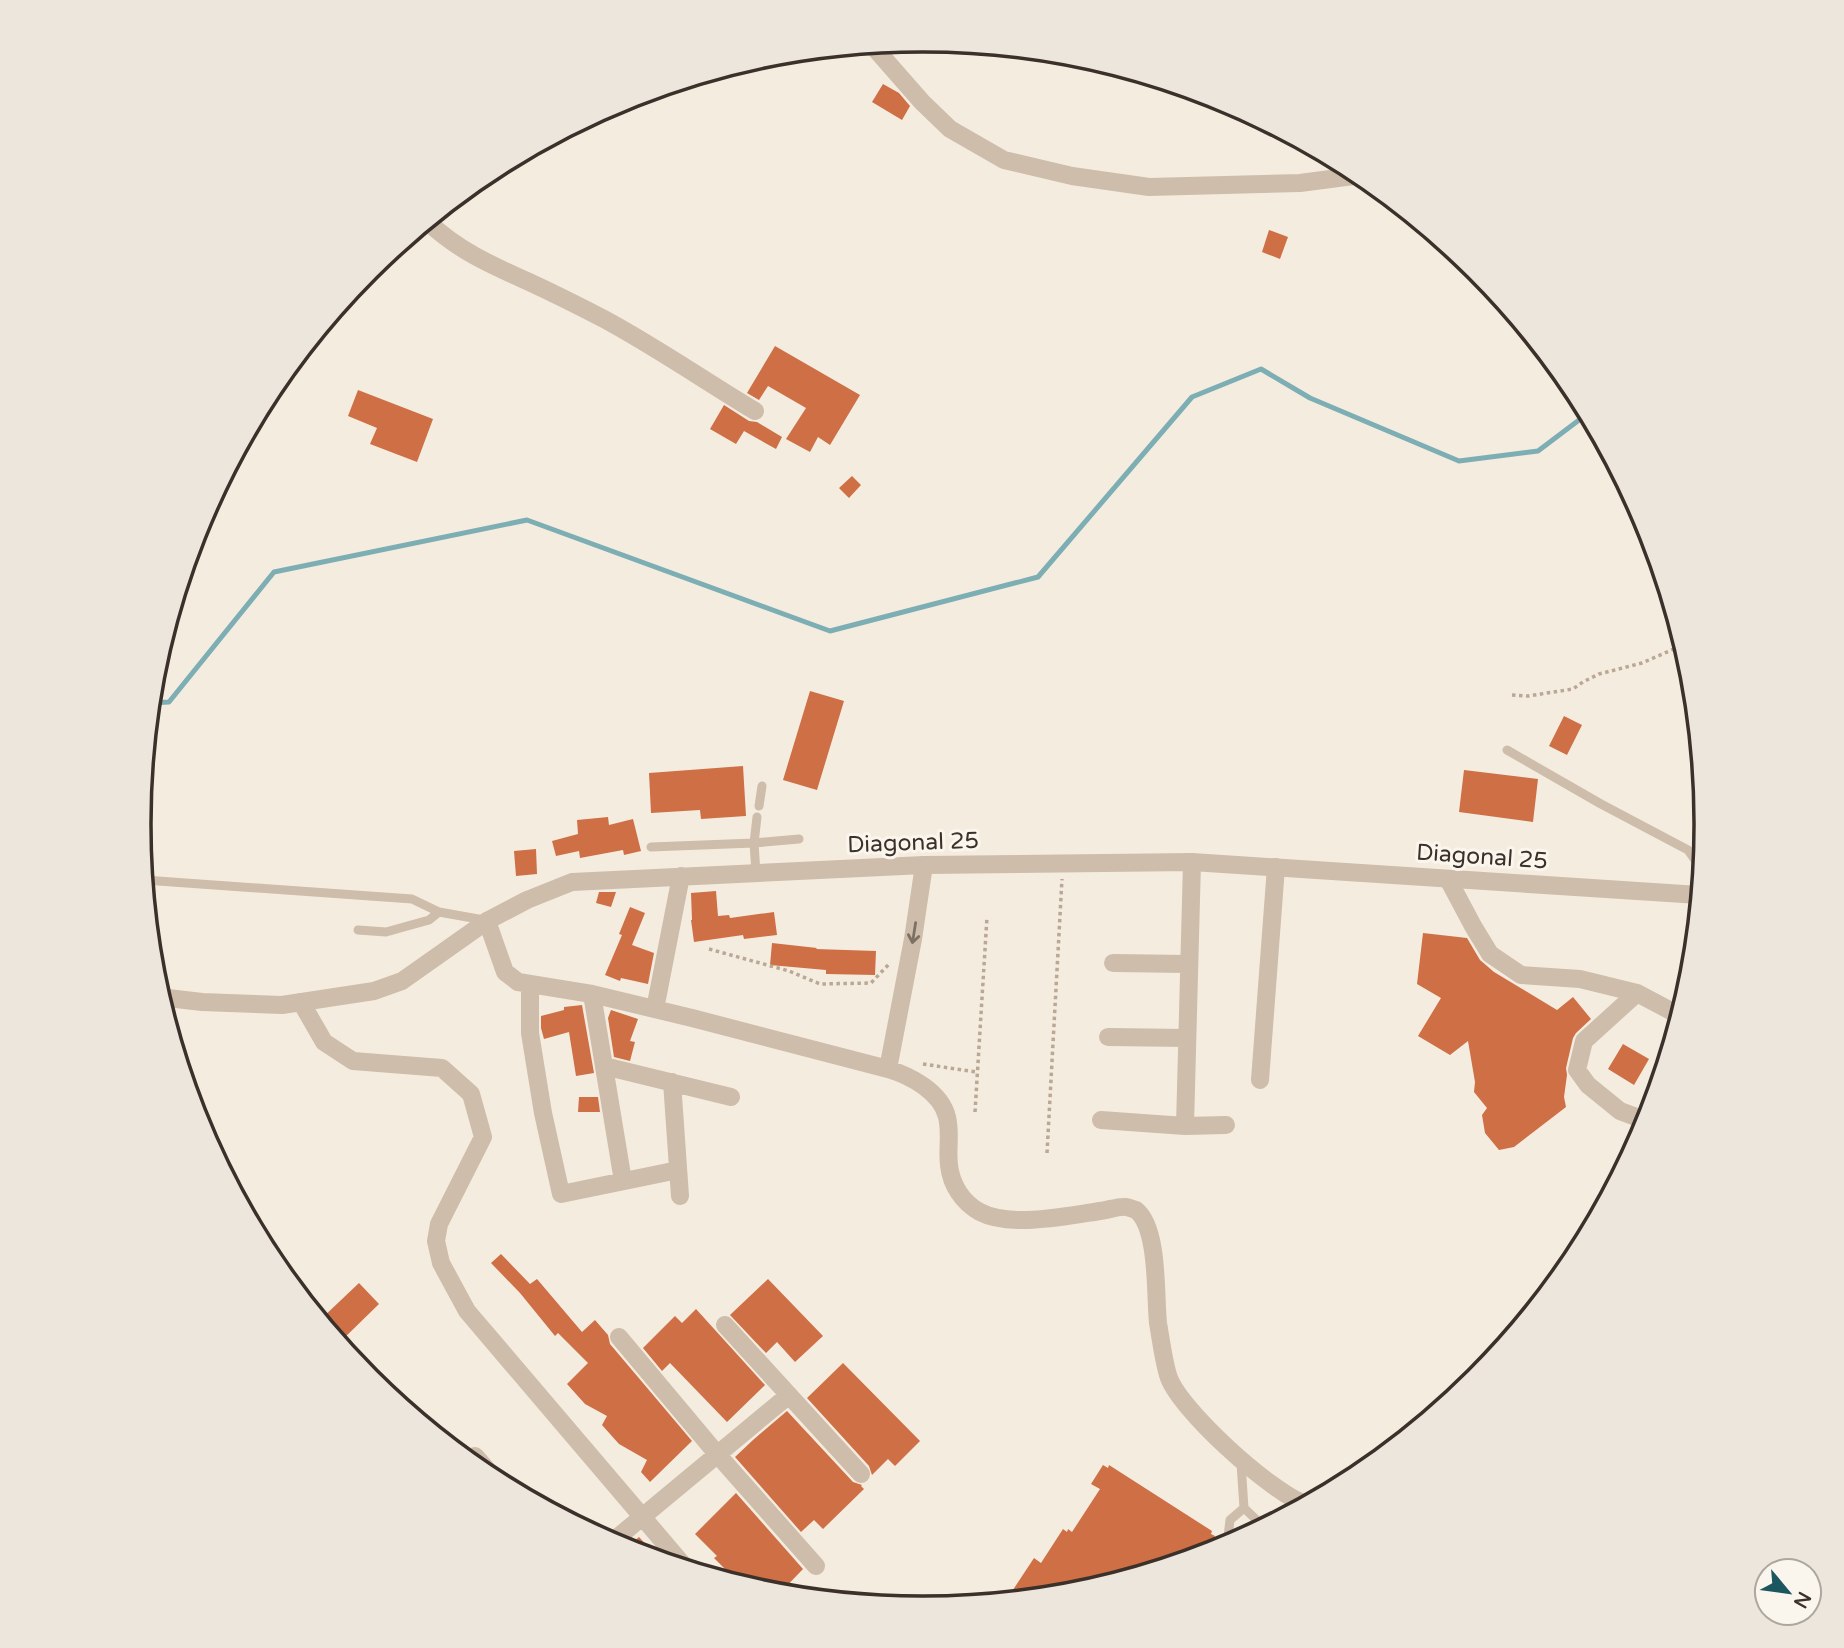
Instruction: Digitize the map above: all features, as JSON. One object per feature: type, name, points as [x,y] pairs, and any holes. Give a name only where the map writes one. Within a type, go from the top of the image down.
[{"type":"street","points":[[880,54],[922,102],[950,129],[1004,160],[1072,176],[1149,187],[1300,183],[1343,178]]},
{"type":"street","points":[[434,227],[468,253],[604,319],[755,411]]},
{"type":"street","points":[[1185,1126],[1192,862]]},
{"type":"street","name":"Diagonal 25","points":[[171,998],[282,1005],[374,991],[402,981],[486,921],[527,900],[572,882],[924,865],[1192,862],[1690,894]]},
{"type":"street","points":[[889,1064],[924,865]]},
{"type":"street","points":[[1260,1080],[1276,867]]},
{"type":"street","points":[[654,1009],[681,876]]},
{"type":"street","points":[[1448,879],[1490,954],[1521,975],[1580,979],[1637,993],[1670,1011]]},
{"type":"street","points":[[486,921],[505,972],[518,982],[592,994],[889,1064],[936,1098],[947,1116],[949,1166],[956,1189],[964,1200],[979,1212],[1012,1221],[1126,1206],[1136,1210],[1148,1226],[1157,1284],[1158,1320],[1168,1377],[1176,1393],[1241,1461],[1293,1500]]},
{"type":"street","points":[[1113,963],[1188,964]]},
{"type":"street","points":[[530,985],[530,1033],[543,1113],[561,1195],[678,1170]]},
{"type":"street","points":[[1636,1117],[1620,1111],[1588,1085],[1577,1070],[1584,1041],[1637,993]]},
{"type":"street","points":[[592,994],[623,1181]]},
{"type":"street","points":[[301,1002],[324,1042],[354,1060],[442,1068],[471,1094],[483,1136],[439,1224],[436,1241],[441,1263],[467,1311],[675,1555]]},
{"type":"street","points":[[1108,1037],[1187,1038]]},
{"type":"street","points":[[604,1066],[731,1097]]},
{"type":"street","points":[[672,1082],[680,1196]]},
{"type":"street","points":[[1101,1120],[1185,1126],[1226,1125]]},
{"type":"street","points":[[725,1325],[861,1474]]},
{"type":"street","points":[[619,1337],[816,1566]]},
{"type":"street","points":[[620,1534],[789,1395]]},
{"type":"lane","points":[[1507,750],[1689,850],[1693,855]]},
{"type":"lane","points":[[759,806],[762,786]]},
{"type":"lane","points":[[756,873],[754,843],[757,817]]},
{"type":"lane","points":[[652,847],[799,839]]},
{"type":"lane","points":[[153,881],[412,900],[439,912],[486,921]]},
{"type":"lane","points":[[358,930],[386,932],[429,920],[439,912]]},
{"type":"lane","points":[[1241,1461],[1244,1508],[1256,1519]]},
{"type":"lane","points":[[1229,1532],[1230,1520],[1244,1508]]},
{"type":"path","points":[[1512,695],[1528,696],[1573,689],[1599,674],[1642,663],[1673,649]]},
{"type":"path","points":[[1048,1153],[1063,863]]},
{"type":"path","points":[[975,1112],[987,917]]},
{"type":"path","points":[[709,949],[789,971],[820,984],[871,984],[913,939]]},
{"type":"path","points":[[889,1064],[976,1072]]},
{"type":"building","points":[[883,84],[899,93],[910,106],[902,120],[872,102]]},
{"type":"building","points":[[1269,230],[1288,237],[1280,259],[1262,252]]},
{"type":"building","points":[[775,346],[860,395],[830,445],[818,437],[810,452],[786,439],[806,408],[768,386],[759,400],[747,393]]},
{"type":"building","points":[[358,390],[433,419],[417,462],[370,444],[377,428],[348,416]]},
{"type":"building","points":[[724,405],[782,437],[776,449],[744,431],[736,444],[710,429]]},
{"type":"building","points":[[852,476],[861,485],[849,498],[839,488]]},
{"type":"building","points":[[810,691],[844,701],[817,790],[783,780]]},
{"type":"building","points":[[1564,716],[1582,725],[1567,755],[1549,746]]},
{"type":"building","points":[[743,766],[746,816],[701,819],[700,810],[651,813],[649,773]]},
{"type":"building","points":[[1464,770],[1538,779],[1533,822],[1459,812]]},
{"type":"building","points":[[608,817],[609,825],[633,819],[641,851],[624,855],[623,850],[580,858],[579,851],[556,856],[552,841],[578,834],[577,820]]},
{"type":"building","points":[[536,849],[537,874],[516,876],[514,851]]},
{"type":"building","points":[[716,891],[718,916],[729,915],[730,918],[774,912],[777,935],[744,939],[743,935],[694,942],[691,893]]},
{"type":"building","points":[[599,892],[616,892],[611,907],[596,903]]},
{"type":"building","points":[[630,907],[645,913],[632,945],[654,953],[648,984],[621,978],[620,981],[605,975],[622,935],[619,934]]},
{"type":"building","points":[[1423,933],[1467,938],[1480,960],[1494,972],[1557,1010],[1573,997],[1591,1019],[1573,1038],[1566,1068],[1566,1107],[1514,1147],[1499,1150],[1485,1133],[1482,1115],[1487,1108],[1474,1092],[1475,1082],[1468,1041],[1450,1055],[1418,1036],[1441,998],[1417,984]]},
{"type":"building","points":[[772,943],[816,949],[876,951],[875,975],[826,974],[826,970],[770,965]]},
{"type":"building","points":[[582,1005],[594,1073],[576,1076],[569,1032],[544,1039],[541,1016],[564,1010],[564,1007]]},
{"type":"building","points":[[611,1010],[638,1019],[630,1041],[635,1042],[630,1061],[614,1057],[608,1018]]},
{"type":"building","points":[[1623,1044],[1649,1059],[1634,1085],[1608,1069]]},
{"type":"building","points":[[579,1097],[598,1097],[600,1112],[578,1112]]},
{"type":"building","points":[[501,1254],[530,1284],[537,1279],[582,1332],[595,1320],[608,1335],[610,1344],[692,1441],[650,1482],[641,1472],[647,1460],[619,1444],[602,1425],[607,1416],[585,1404],[567,1384],[588,1363],[558,1333],[555,1336],[491,1263]]},
{"type":"building","points":[[768,1279],[823,1336],[795,1362],[777,1342],[766,1353],[730,1315]]},
{"type":"building","points":[[359,1283],[379,1304],[345,1337],[326,1314]]},
{"type":"building","points":[[696,1309],[765,1385],[727,1422],[670,1363],[662,1371],[643,1348],[675,1316],[682,1323]]},
{"type":"building","points":[[843,1363],[920,1441],[895,1466],[888,1459],[872,1475],[869,1466],[807,1398]]},
{"type":"building","points":[[787,1411],[853,1482],[862,1485],[864,1489],[823,1529],[814,1520],[801,1532],[735,1457]]},
{"type":"building","points":[[1103,1465],[1108,1468],[1109,1465],[1212,1531],[1211,1534],[1215,1536],[1170,1555],[1122,1569],[1073,1581],[1013,1590],[1034,1558],[1041,1563],[1063,1529],[1072,1532],[1100,1489],[1091,1484]]},
{"type":"building","points":[[736,1493],[803,1569],[789,1584],[726,1570],[714,1558],[717,1556],[695,1534]]},
{"type":"waterway","points":[[160,702],[169,702],[274,572],[527,520],[830,631],[1038,577],[1192,397],[1261,369],[1310,398],[1459,461],[1538,451],[1579,420]]}]
